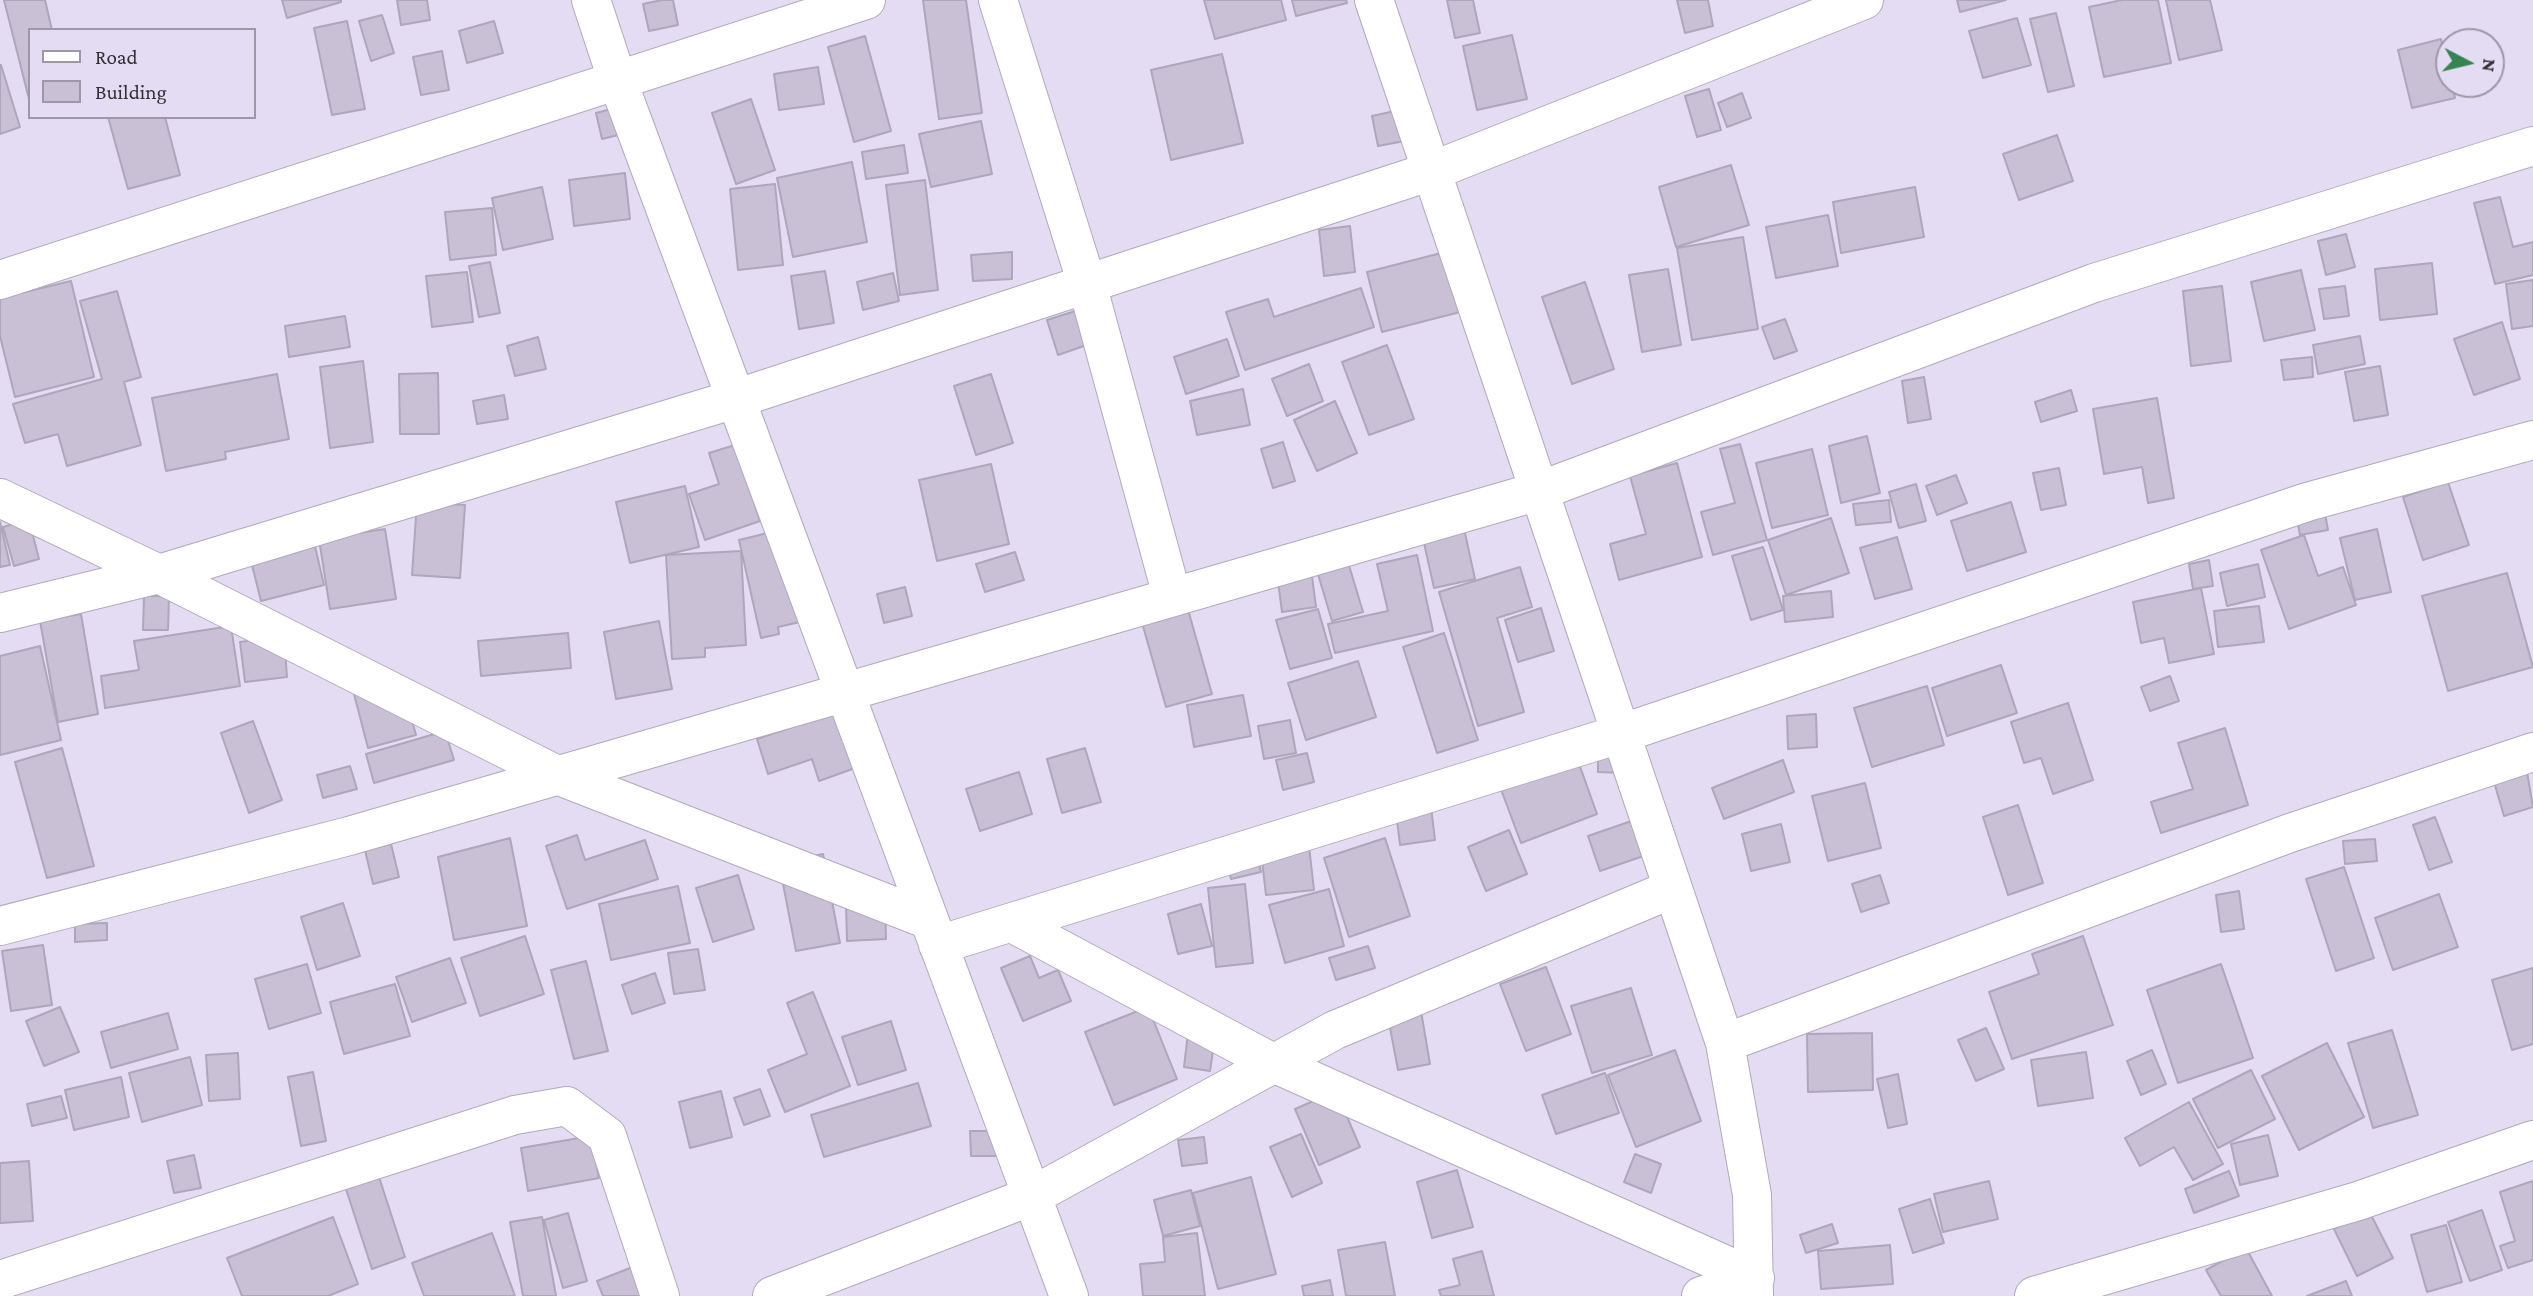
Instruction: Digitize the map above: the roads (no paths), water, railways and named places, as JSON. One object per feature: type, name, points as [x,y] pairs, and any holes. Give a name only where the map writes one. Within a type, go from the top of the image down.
[{"type":"street","points":[[591,0],[617,79],[735,399],[1069,1296]]},
{"type":"street","points":[[0,280],[866,0]]},
{"type":"street","points":[[998,0],[1087,284],[1172,596]]},
{"type":"street","points":[[1374,0],[1725,1043],[1752,1195],[1755,1287]]},
{"type":"street","points":[[0,613],[159,574],[735,399],[1432,172],[1864,0]]},
{"type":"street","points":[[0,926],[349,836],[844,690],[1539,491],[2094,282],[2533,146]]},
{"type":"street","points":[[0,498],[159,574],[557,775],[933,933],[1012,923],[1620,734],[2307,502],[2533,440]]},
{"type":"street","points":[[1725,1043],[2290,834],[2533,752]]},
{"type":"street","points":[[772,1296],[1032,1196],[1335,1030],[1672,889]]},
{"type":"street","points":[[1012,923],[1273,1063],[1755,1287]]},
{"type":"street","points":[[0,1280],[514,1115],[567,1106],[607,1136],[660,1296]]},
{"type":"street","points":[[2034,1296],[2358,1200],[2533,1140]]},
{"type":"street","points":[[1701,1296],[1755,1287]]}]
